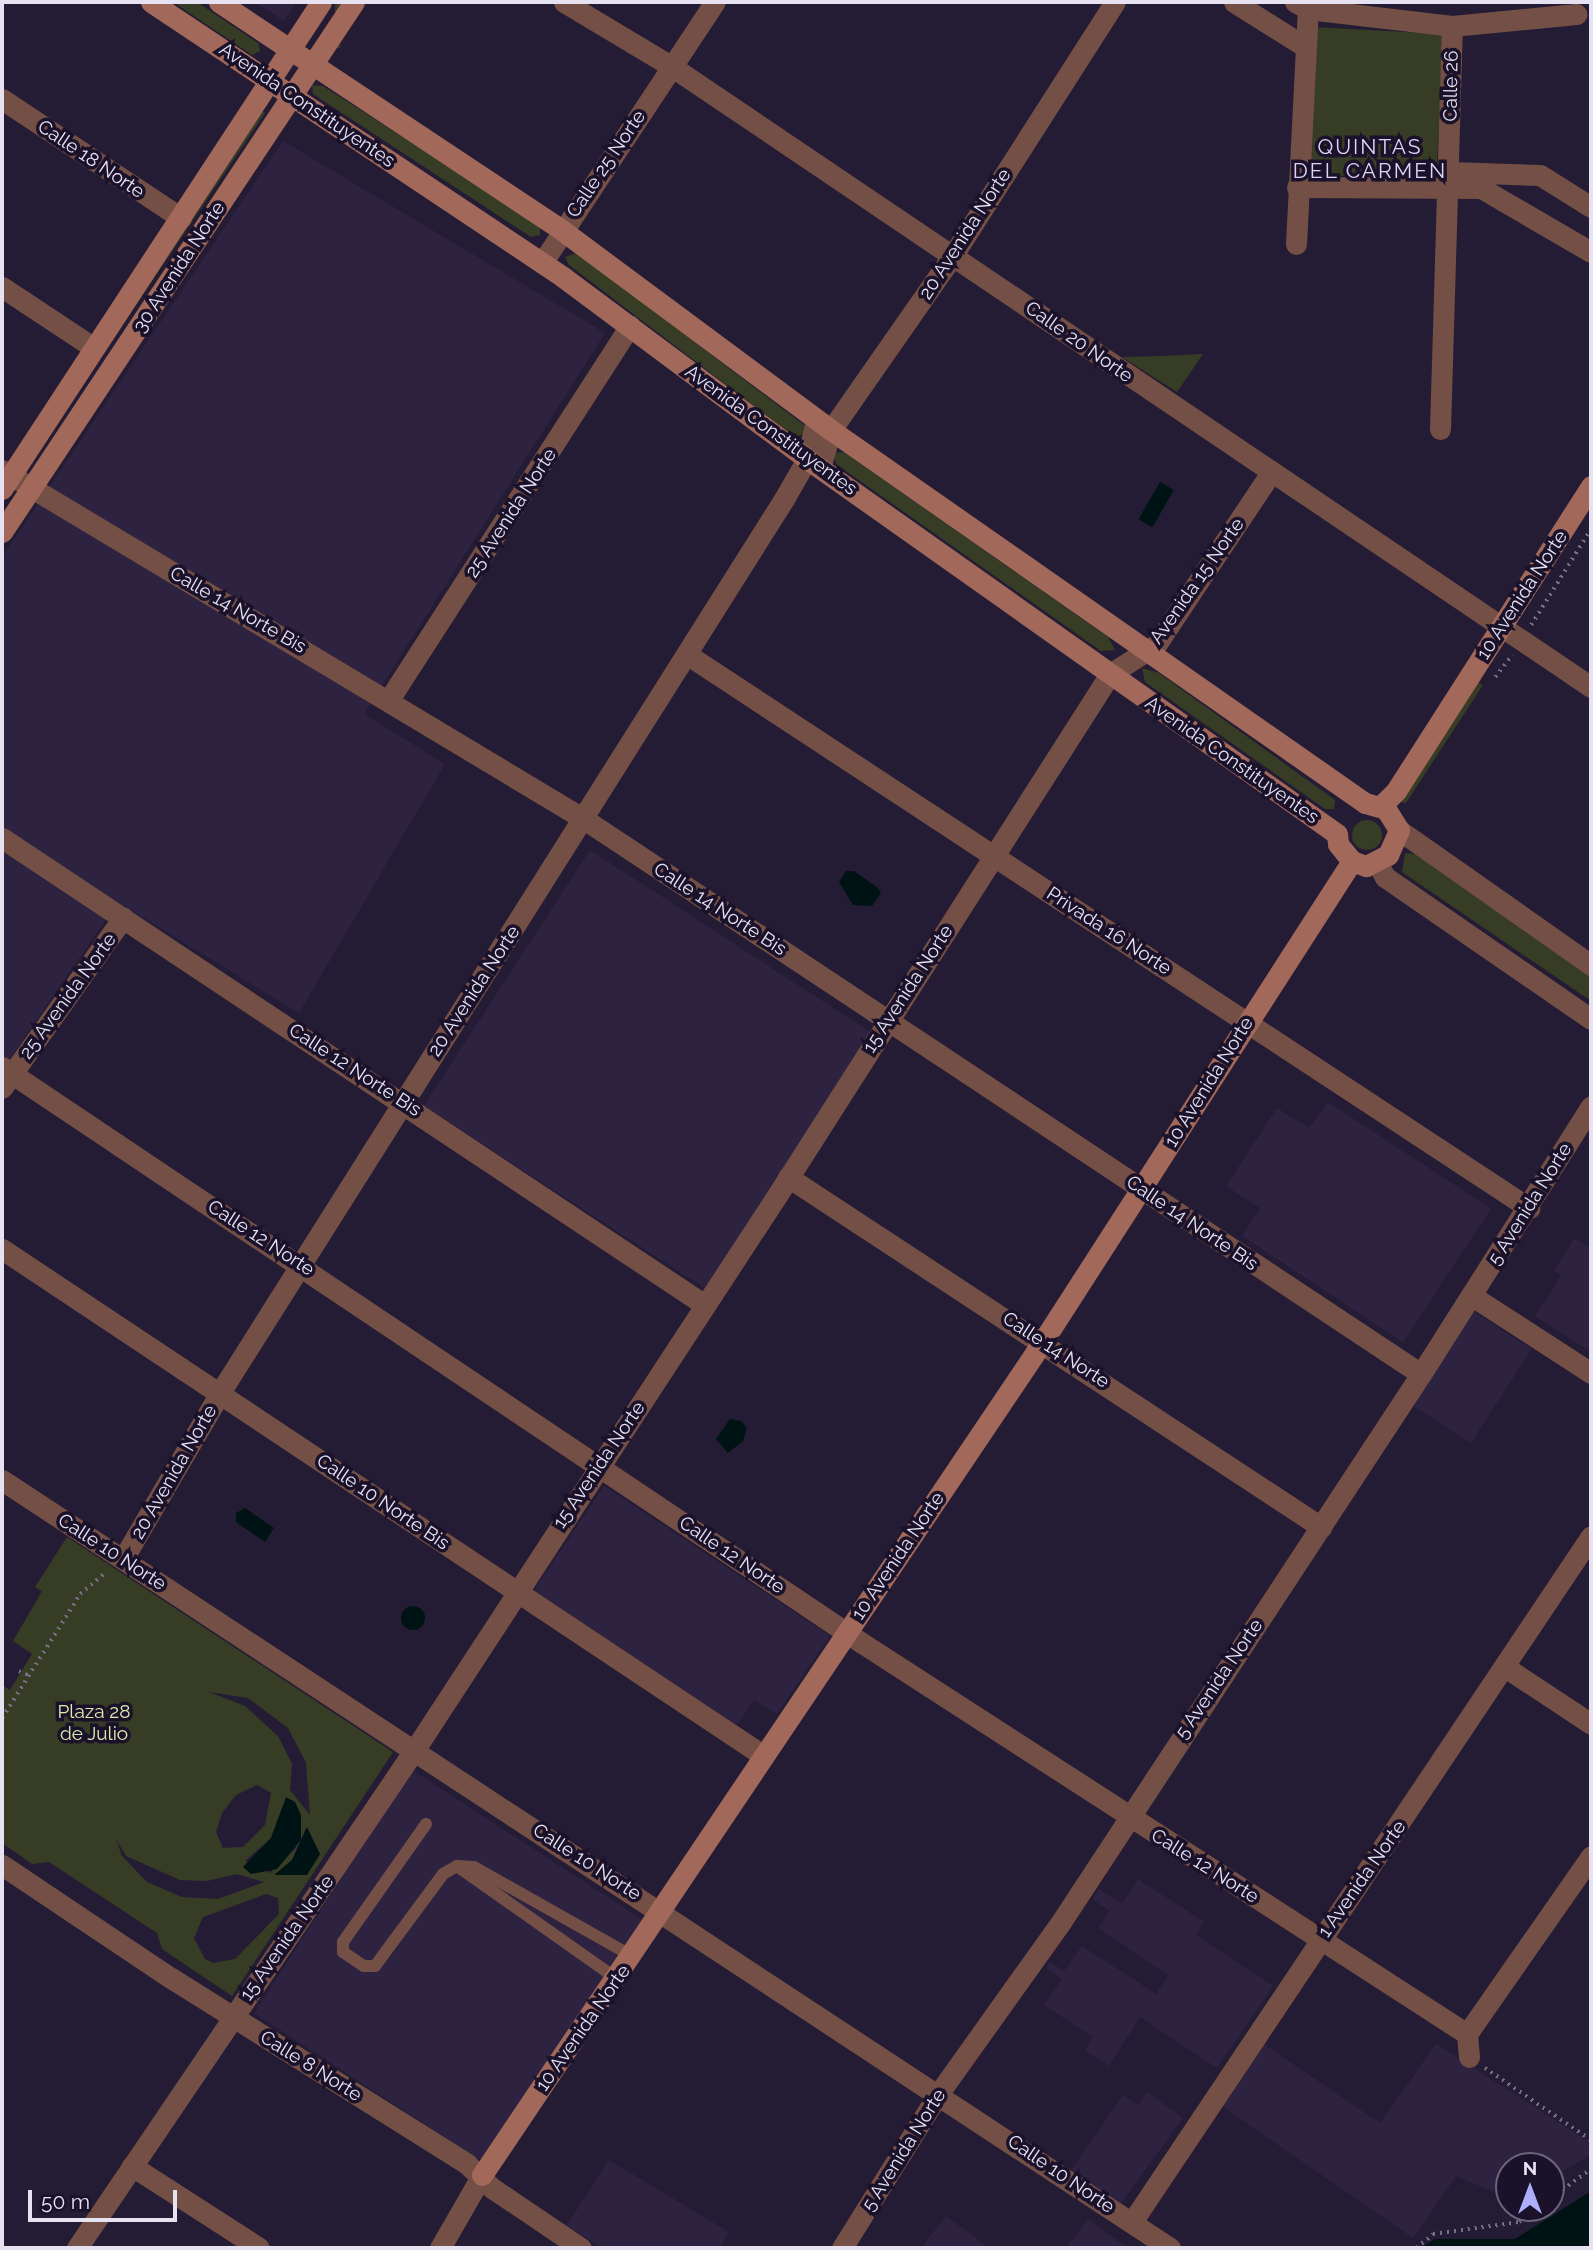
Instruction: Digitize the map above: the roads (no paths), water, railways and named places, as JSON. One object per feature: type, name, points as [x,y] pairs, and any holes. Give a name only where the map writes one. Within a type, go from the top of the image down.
[{"type":"street","name":"Avenida Constituyentes","points":[[150,2],[542,263],[814,463],[1337,834],[1338,844],[1352,861]]},
{"type":"street","name":"Avenida Constituyentes","points":[[219,2],[562,230],[824,425],[1365,803],[1381,806],[1399,830],[1591,965]]},
{"type":"street","name":"30 Avenida Norte","points":[[5,478],[181,218],[321,2]]},
{"type":"street","name":"30 Avenida Norte","points":[[2,533],[161,296],[290,94],[354,2]]},
{"type":"street","name":"Calle 20 Norte","points":[[564,2],[671,66],[953,255],[1270,474],[1591,687]]},
{"type":"street","points":[[671,66],[715,2]]},
{"type":"street","name":"20 Avenida Norte","points":[[123,1559],[221,1391],[304,1266],[404,1101],[688,655],[814,463],[824,425],[953,255],[1115,2]]},
{"type":"street","points":[[1234,2],[1304,46]]},
{"type":"street","points":[[1559,2],[1584,19]]},
{"type":"street","points":[[1296,244],[1304,46],[1301,6],[1452,26],[1584,19]]},
{"type":"street","name":"Calle 26","points":[[1440,429],[1452,26]]},
{"type":"street","name":"Calle 25 Norte","points":[[542,263],[671,66]]},
{"type":"street","name":"Calle 18 Norte","points":[[2,99],[181,218]]},
{"type":"street","points":[[1297,187],[1540,175],[1591,207]]},
{"type":"street","points":[[1449,180],[1481,188],[1591,252]]},
{"type":"street","points":[[2,287],[94,348]]},
{"type":"street","name":"25 Avenida Norte","points":[[390,698],[630,326]]},
{"type":"street","name":"Avenida 15 Norte","points":[[1110,674],[1156,645],[1270,474]]},
{"type":"street","name":"Calle 14 Norte Bis","points":[[5,478],[32,486],[390,698],[584,819],[1421,1374]]},
{"type":"street","name":"10 Avenida Norte","points":[[1381,806],[1396,791],[1591,486]]},
{"type":"street","name":"Privada 16 Norte","points":[[688,655],[1247,1021],[1263,1036],[1529,1208]]},
{"type":"street","name":"15 Avenida Norte","points":[[77,2248],[414,1750],[514,1591],[600,1465],[788,1177],[1110,674]]},
{"type":"street","points":[[1352,861],[1378,864],[1388,855],[1399,830]]},
{"type":"street","name":"Calle 12 Norte Bis","points":[[2,838],[404,1101],[705,1305]]},
{"type":"street","name":"10 Avenida Norte","points":[[440,2248],[482,2175],[617,1979],[1043,1341],[1352,861]]},
{"type":"street","points":[[1378,864],[1385,877],[1591,1019]]},
{"type":"street","name":"25 Avenida Norte","points":[[5,1076],[123,918]]},
{"type":"street","name":"Calle 12 Norte","points":[[5,1076],[304,1266],[847,1632],[1467,2034]]},
{"type":"street","name":"5 Avenida Norte","points":[[842,2248],[939,2093],[1061,1922],[1127,1816],[1321,1527],[1529,1208],[1591,1105]]},
{"type":"street","name":"Calle 14 Norte","points":[[788,1177],[1043,1341],[1321,1527]]},
{"type":"street","name":"Calle 10 Norte Bis","points":[[2,1249],[221,1391],[514,1591],[764,1756]]},
{"type":"street","points":[[1472,1296],[1591,1373]]},
{"type":"street","name":"Calle 10 Norte","points":[[2,1479],[939,2093],[1170,2248]]},
{"type":"street","name":"1 Avenida Norte","points":[[1132,2222],[1320,1939],[1413,1809],[1591,1536]]},
{"type":"street","points":[[1505,1667],[1591,1724]]},
{"type":"street","points":[[1469,2057],[1467,2034],[1591,1856]]},
{"type":"street","name":"Calle 8 Norte","points":[[2,1865],[233,2017],[482,2175],[492,2188],[581,2248]]},
{"type":"street","points":[[132,2166],[259,2248]]},
{"type":"lane","points":[[426,1824],[343,1941],[344,1952],[364,1966],[375,1966],[443,1874],[457,1866],[474,1867],[632,1956]]},
{"type":"lane","points":[[457,1866],[617,1979]]},
{"type":"district","name":"QUINTAS DEL CARMEN","points":[[1370,159]]},
{"type":"park label","name":"Plaza 28 de Julio","points":[[94,1723]]}]
